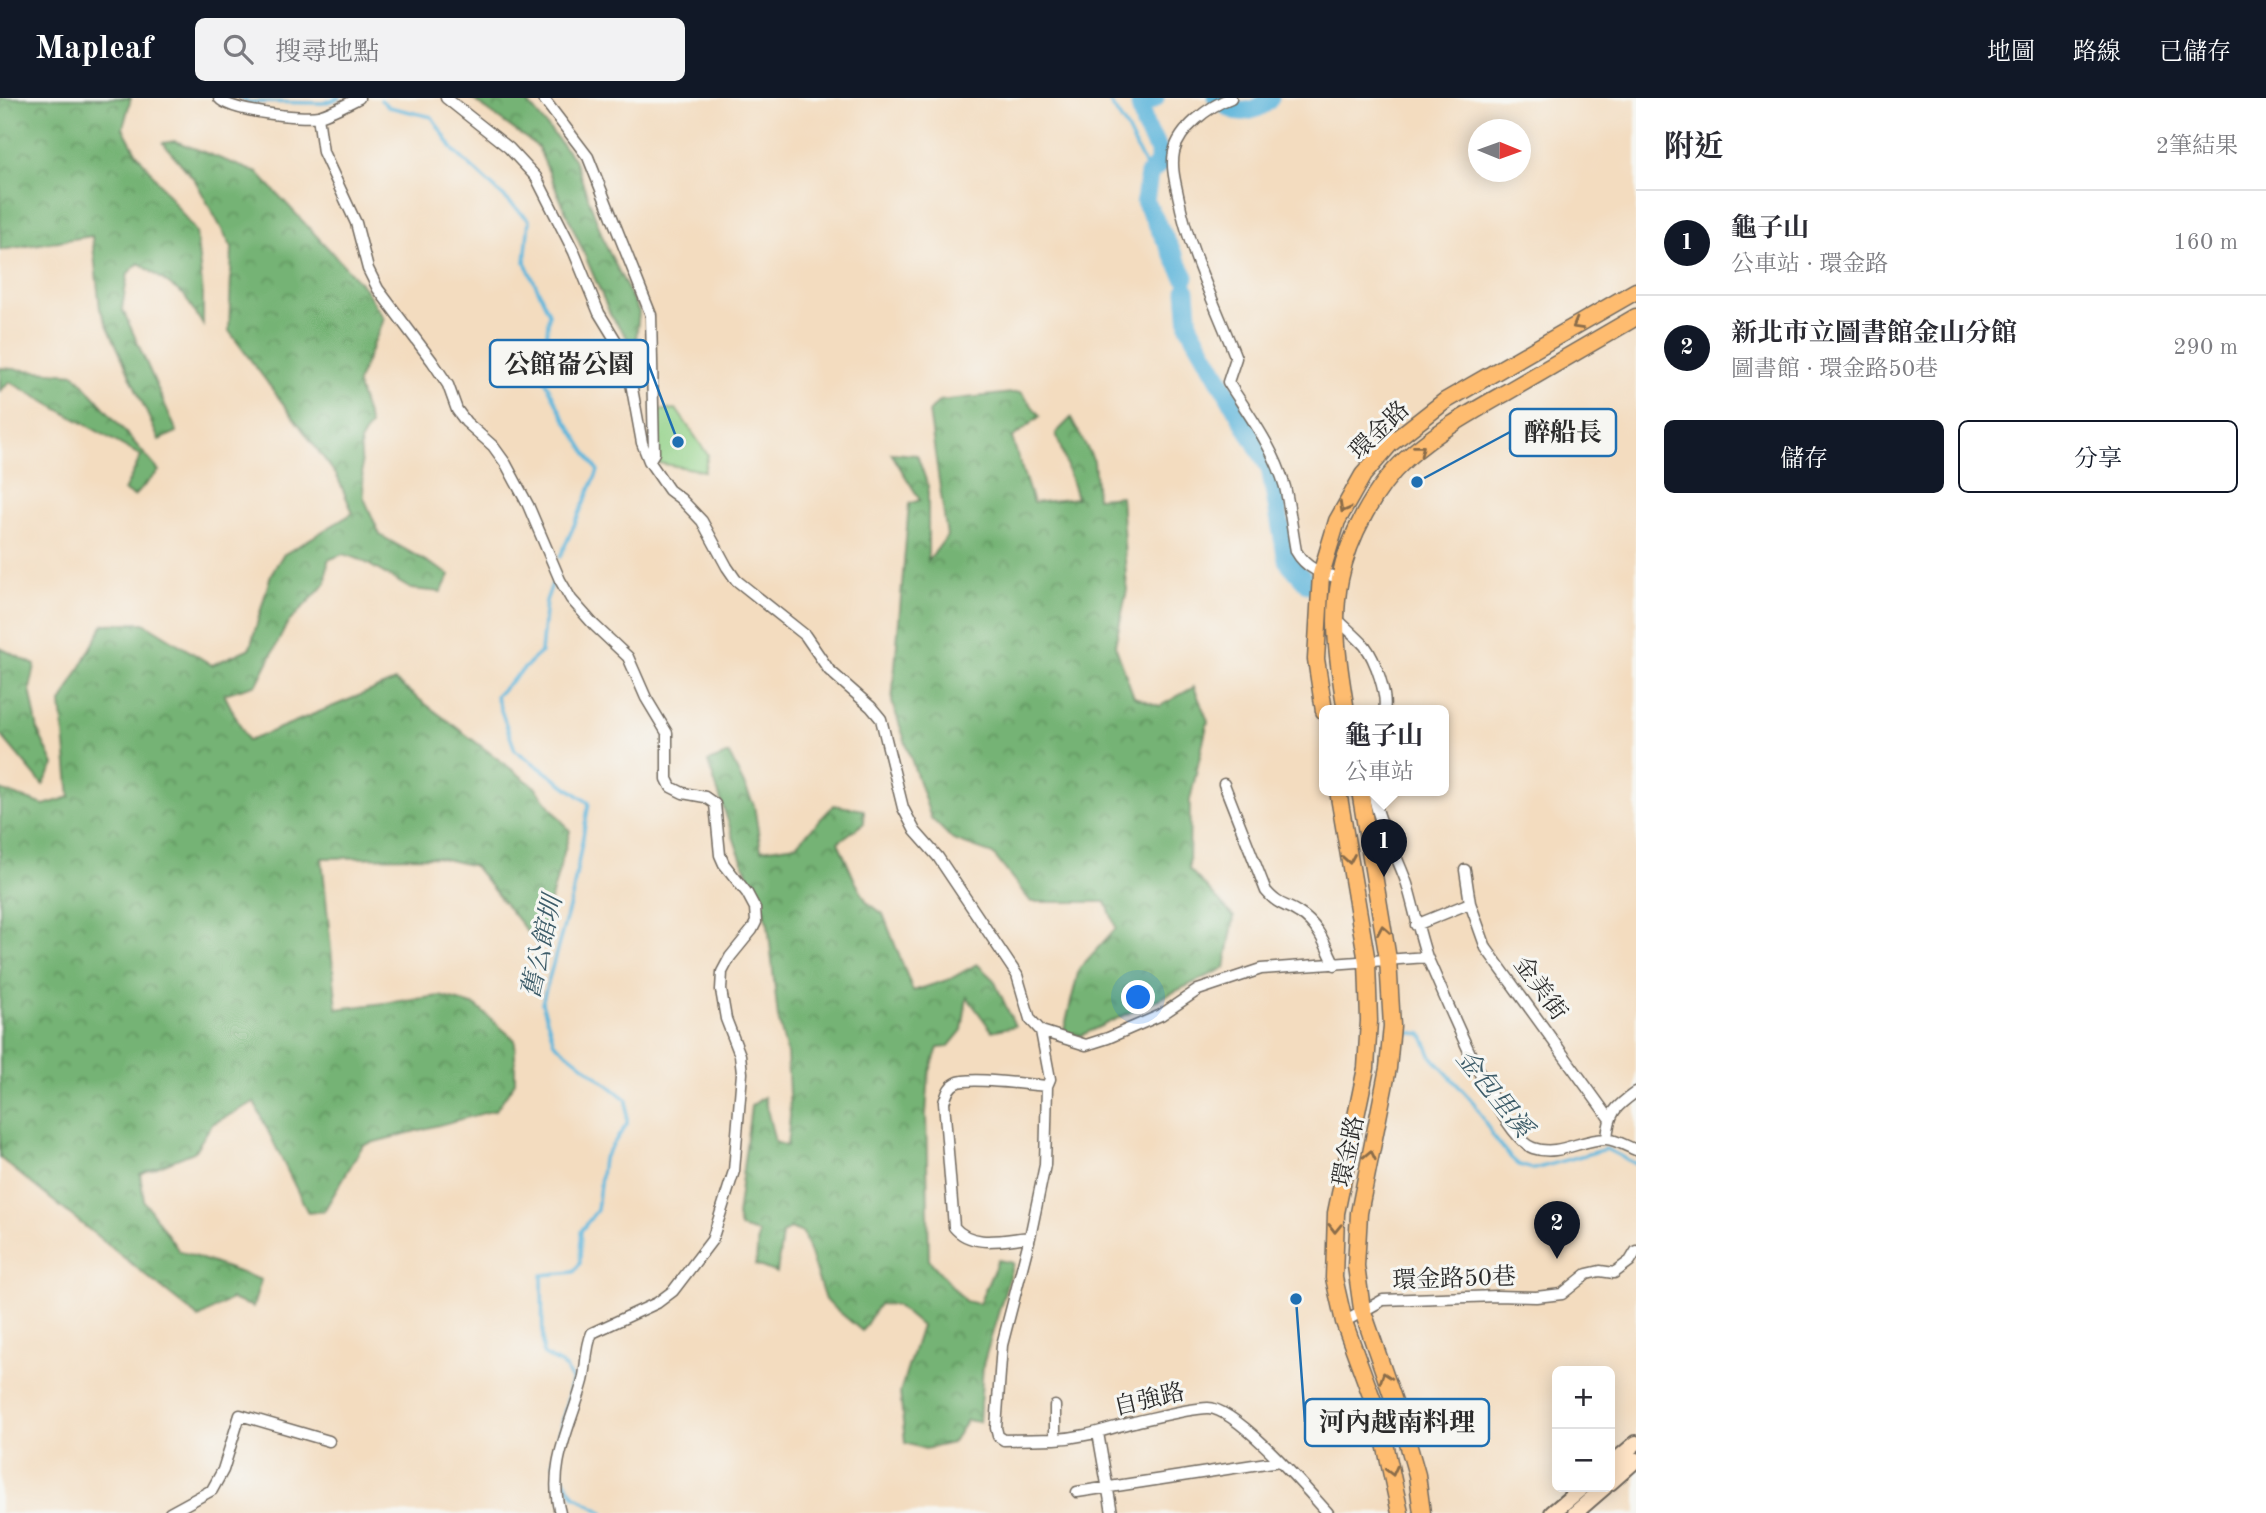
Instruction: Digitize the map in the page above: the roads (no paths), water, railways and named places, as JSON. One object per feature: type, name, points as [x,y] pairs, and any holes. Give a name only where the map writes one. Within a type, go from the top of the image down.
[{"type":"main road","name":"環金路","points":[[1324,705],[1316,659],[1321,574],[1337,521],[1363,475],[1390,444],[1446,401],[1636,290]]},
{"type":"main road","name":"環金路","points":[[1345,705],[1339,668],[1336,618],[1340,578],[1354,536],[1371,502],[1405,460],[1450,425],[1636,317]]},
{"type":"main road","name":"環金路","points":[[1339,796],[1367,962],[1369,1021],[1366,1068],[1336,1213],[1334,1278],[1344,1322],[1380,1420],[1400,1513]]},
{"type":"main road","name":"環金路","points":[[1361,796],[1388,959],[1392,1026],[1388,1068],[1359,1213],[1356,1266],[1363,1312],[1408,1444],[1417,1475],[1422,1513]]},
{"type":"street","points":[[219,98],[224,104],[249,112],[318,116],[359,98]]},
{"type":"street","points":[[446,98],[509,148],[536,177],[599,313],[621,349],[629,372],[642,443],[649,461],[669,490],[702,521],[736,580],[805,635],[829,670],[881,719],[903,808],[915,831],[938,857],[1017,975],[1030,1019],[1041,1031],[1086,1045],[1161,1015],[1198,990],[1261,969],[1427,957]]},
{"type":"street","points":[[543,98],[588,157],[652,315],[654,453],[649,461]]},
{"type":"street","points":[[1228,99],[1214,105],[1185,132],[1174,150],[1173,170],[1184,226],[1236,358],[1227,382],[1275,460],[1285,487],[1296,551],[1301,561],[1321,574],[1340,578]]},
{"type":"street","points":[[318,116],[323,152],[356,223],[368,269],[378,289],[448,385],[461,416],[494,446],[506,464],[571,599],[628,657],[646,698],[667,733],[667,779],[671,787],[683,793],[705,797],[715,804],[720,855],[755,908],[756,922],[752,930],[730,957],[722,972],[721,989],[726,1019],[740,1055],[742,1073],[734,1171],[712,1240],[673,1291],[657,1303],[592,1333],[587,1343],[584,1377],[558,1454],[556,1497],[560,1513]]},
{"type":"street","points":[[1336,618],[1371,655],[1385,694],[1384,705]]},
{"type":"street","points":[[1224,784],[1266,891],[1277,903],[1299,912],[1312,923],[1335,965]]},
{"type":"street","points":[[1374,796],[1376,813],[1407,885],[1427,957],[1484,1081],[1514,1133],[1530,1147],[1552,1152],[1607,1139],[1636,1150]]},
{"type":"street","name":"金美街","points":[[1465,870],[1471,903],[1486,948],[1609,1118]]},
{"type":"street","points":[[1416,925],[1471,903]]},
{"type":"street","points":[[1041,1031],[1050,1079],[1047,1086],[1045,1164],[1030,1237],[971,1241],[961,1236],[954,1227],[944,1102],[948,1090],[956,1083],[970,1080],[1047,1086]]},
{"type":"street","points":[[1607,1139],[1609,1118],[1619,1104],[1636,1092]]},
{"type":"street","name":"自強路","points":[[1030,1237],[1002,1345],[996,1428],[998,1436],[1004,1440],[1077,1438],[1132,1423],[1210,1407],[1227,1415],[1265,1445],[1328,1513]]},
{"type":"street","name":"環金路50巷","points":[[1344,1322],[1383,1300],[1536,1297],[1562,1294],[1587,1274],[1600,1271],[1614,1273],[1630,1261],[1636,1251]]},
{"type":"street","points":[[1055,1406],[1055,1439]]},
{"type":"street","points":[[170,1513],[212,1490],[223,1470],[240,1415],[330,1441]]},
{"type":"street","points":[[1098,1433],[1112,1513]]},
{"type":"street","points":[[1615,1461],[1636,1443]]},
{"type":"street","points":[[1615,1479],[1636,1460]]},
{"type":"street","points":[[1077,1492],[1280,1461]]},
{"type":"street","points":[[1552,1513],[1577,1492]]},
{"type":"street","points":[[1575,1513],[1599,1492]]},
{"type":"waterway","points":[[241,98],[248,102],[323,103],[339,98]]},
{"type":"waterway","points":[[1107,98],[1127,129],[1149,174]]},
{"type":"waterway","points":[[1155,98],[1140,106],[1145,126],[1159,151],[1159,164],[1149,174],[1145,201],[1185,277]]},
{"type":"waterway","name":"金包里溪","points":[[1217,98],[1237,111],[1258,107],[1270,98]]},
{"type":"waterway","name":"舊公館圳","points":[[381,100],[389,107],[432,117],[454,151],[529,220],[525,262],[549,313],[543,376],[563,416],[598,471],[560,557]]},
{"type":"waterway","points":[[1186,291],[1189,326],[1270,468],[1287,560],[1308,584]]},
{"type":"waterway","name":"舊公館圳","points":[[552,584],[546,601],[541,652],[496,696],[515,750],[589,803],[572,897],[542,1003],[554,1042],[627,1100],[627,1124],[603,1159],[597,1210],[581,1231],[580,1263],[574,1272],[542,1275],[543,1354],[564,1366],[572,1380],[553,1462],[556,1467]]},
{"type":"waterway","name":"金包里溪","points":[[1405,1032],[1422,1034],[1432,1057],[1474,1103],[1493,1136],[1519,1165],[1534,1169],[1606,1149],[1636,1164]]},
{"type":"waterway","name":"舊公館圳","points":[[560,1473],[575,1496],[604,1513]]},
{"type":"place","name":"公館崙公園","points":[[678,442]]},
{"type":"place","name":"醉船長","points":[[1417,482]]},
{"type":"place","name":"龜子山","points":[[1384,877]]},
{"type":"place","name":"新北市立圖書館金山分館","points":[[1557,1259]]},
{"type":"place","name":"河內越南料理","points":[[1296,1299]]}]
